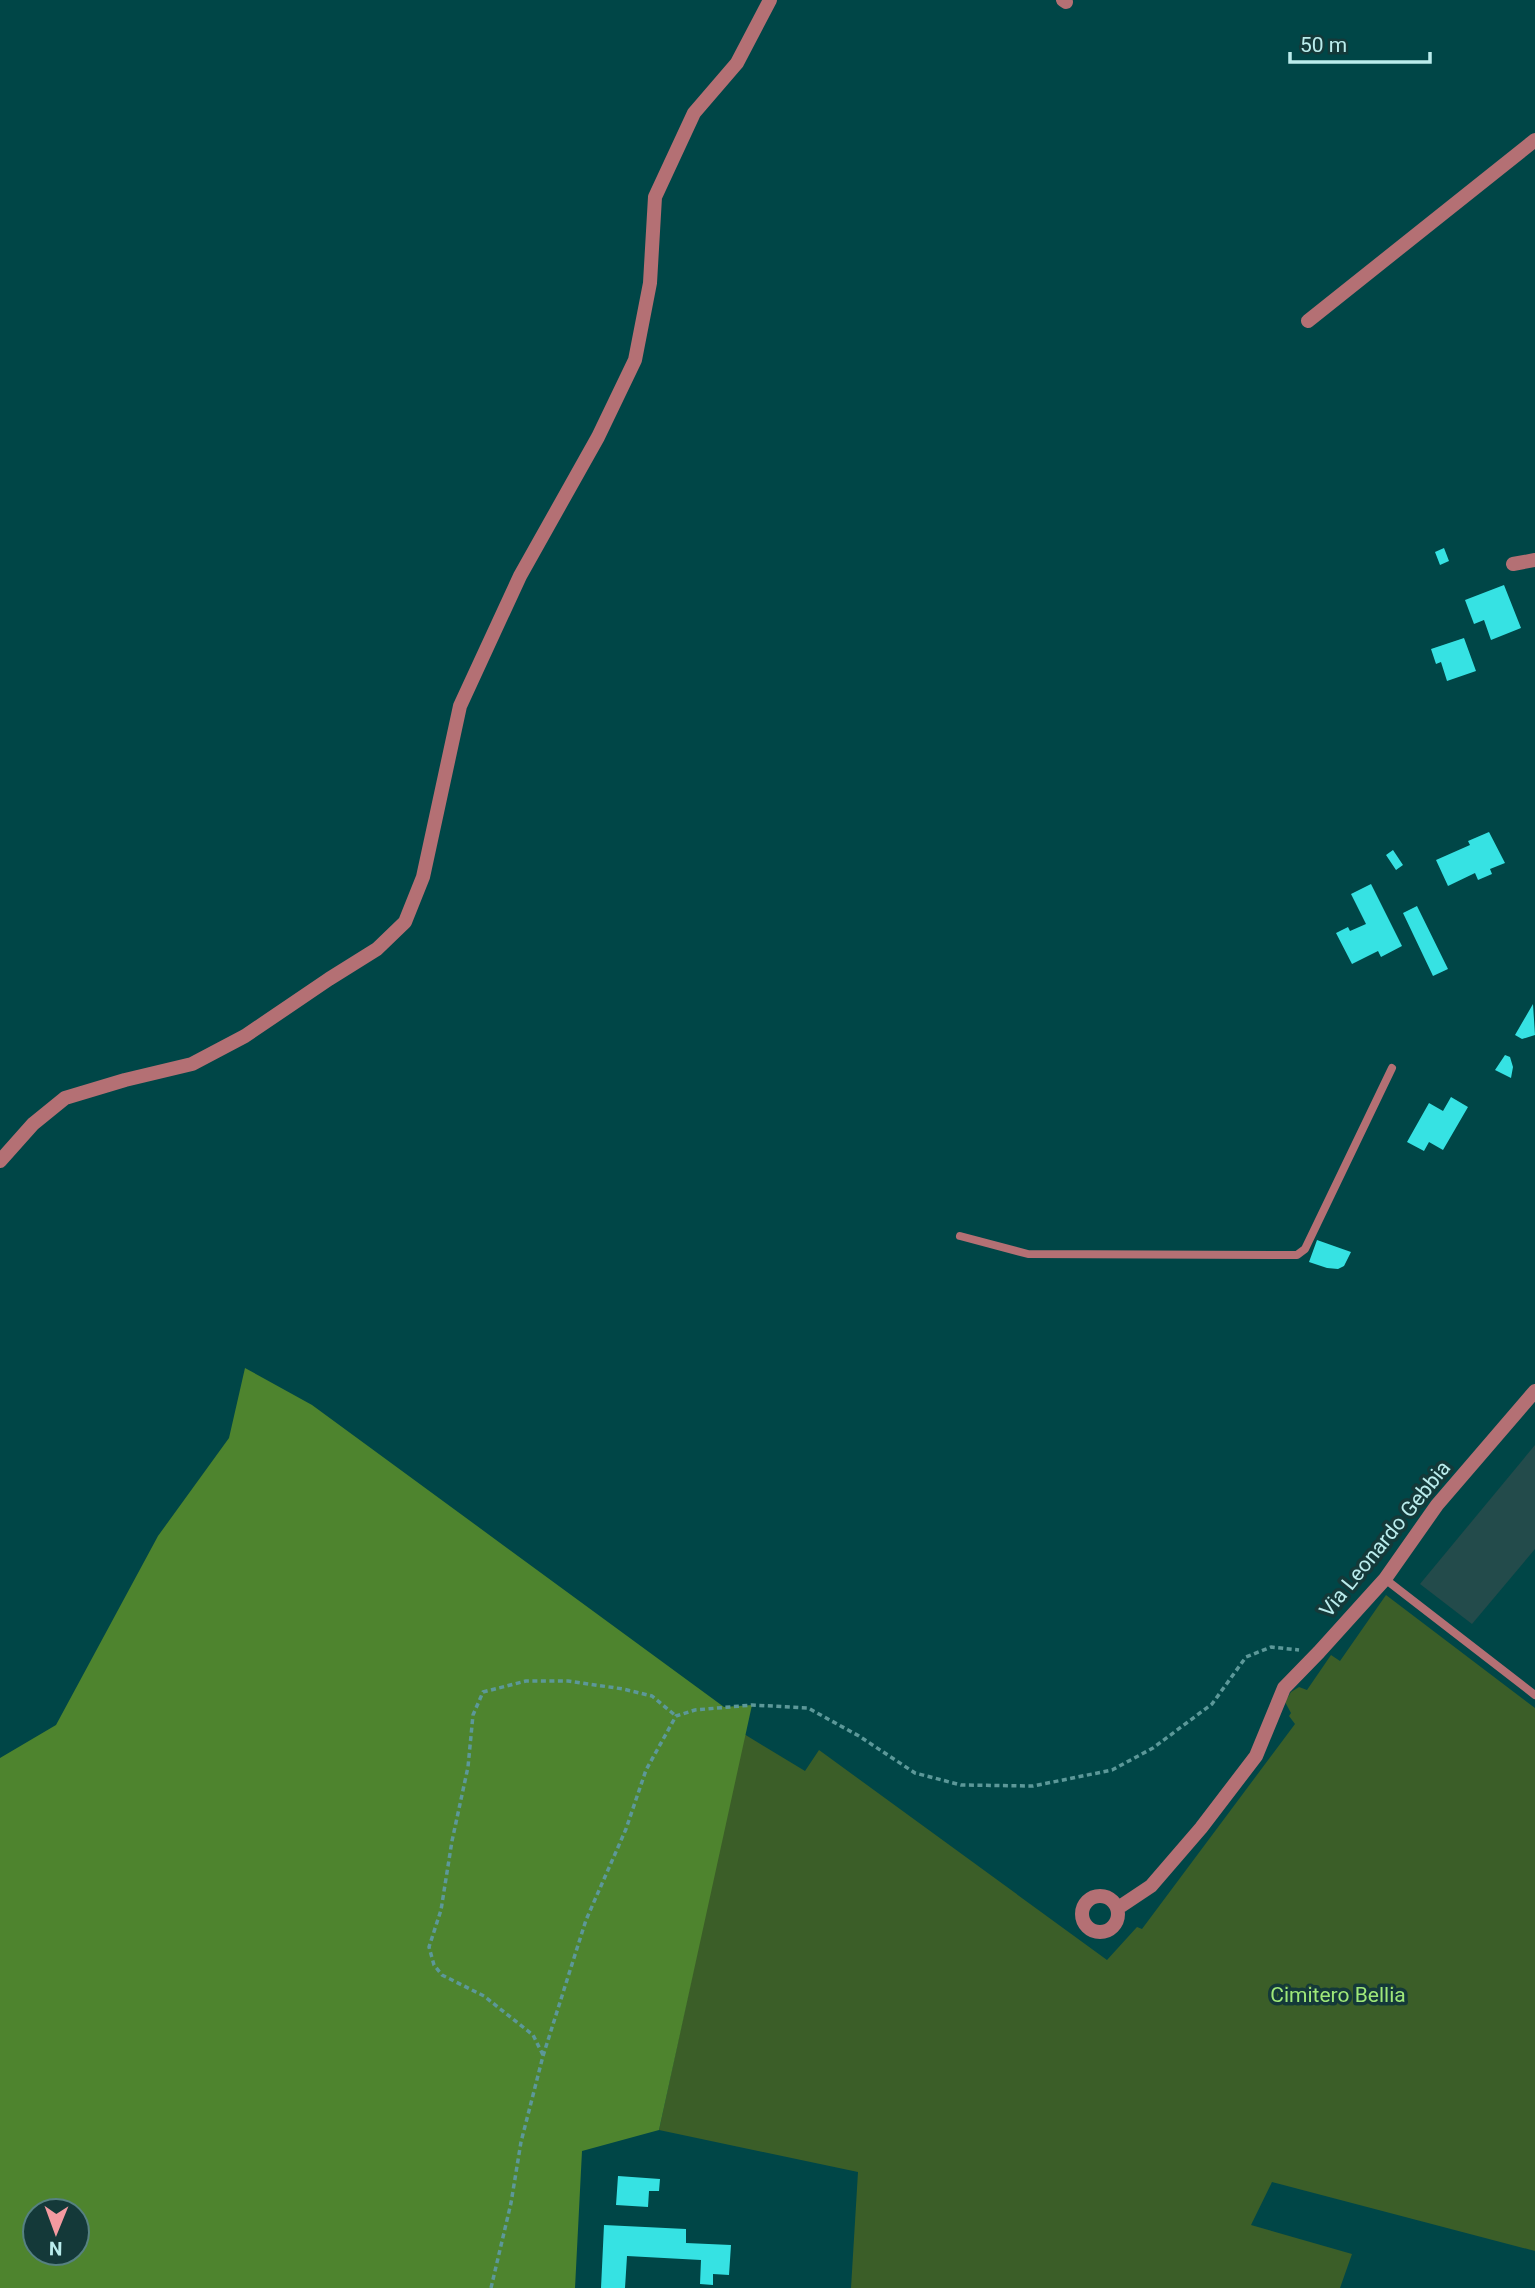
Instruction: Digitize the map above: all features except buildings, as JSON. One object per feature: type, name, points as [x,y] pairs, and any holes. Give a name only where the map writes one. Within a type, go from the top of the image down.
[{"type":"street","points":[[0,1161],[33,1124],[65,1098],[125,1080],[192,1065],[245,1036],[377,949],[405,922],[423,877],[460,706],[520,576],[598,438],[635,360],[650,283],[655,197],[694,113],[737,64],[770,0]]},
{"type":"street","points":[[1308,321],[1535,140]]},
{"type":"street","points":[[1513,565],[1535,560]]},
{"type":"street","name":"Via Leonardo Gebbia","points":[[1118,1908],[1151,1886],[1201,1828],[1256,1756],[1284,1688],[1385,1579],[1437,1505],[1535,1391]]},
{"type":"lane","points":[[960,1236],[1028,1254],[1297,1255],[1305,1249],[1392,1068]]},
{"type":"lane","points":[[1385,1579],[1535,1695]]},
{"type":"path","points":[[491,2288],[511,2203],[521,2141],[543,2056],[586,1920],[626,1829],[646,1770],[676,1716],[695,1710],[752,1705],[808,1708],[915,1773],[961,1785],[1033,1786],[1112,1770],[1153,1748],[1212,1704],[1246,1657],[1272,1647],[1319,1652]]},
{"type":"path","points":[[543,2056],[533,2035],[484,1996],[442,1975],[434,1965],[429,1947],[442,1910],[452,1841],[468,1767],[474,1715],[483,1692],[526,1681],[568,1681],[652,1696],[676,1716]]},
{"type":"shaded area","points":[[1535,1445],[1535,1549],[1472,1624],[1420,1584]]},
{"type":"green space","points":[[245,1368],[312,1405],[724,1707],[752,1705],[659,2130],[582,2151],[575,2288],[0,2288],[0,1758],[56,1725],[158,1536],[229,1438]]},
{"type":"green space","name":"Cimitero Bellia","points":[[1386,1595],[1535,1708],[1535,2251],[1272,2182],[1251,2225],[1352,2254],[1340,2288],[851,2288],[858,2172],[659,2130],[744,1734],[805,1771],[819,1750],[1107,1960],[1137,1927],[1142,1929],[1295,1724],[1289,1716],[1291,1713],[1285,1702],[1291,1692],[1299,1687],[1307,1690],[1331,1655],[1340,1661]]}]
